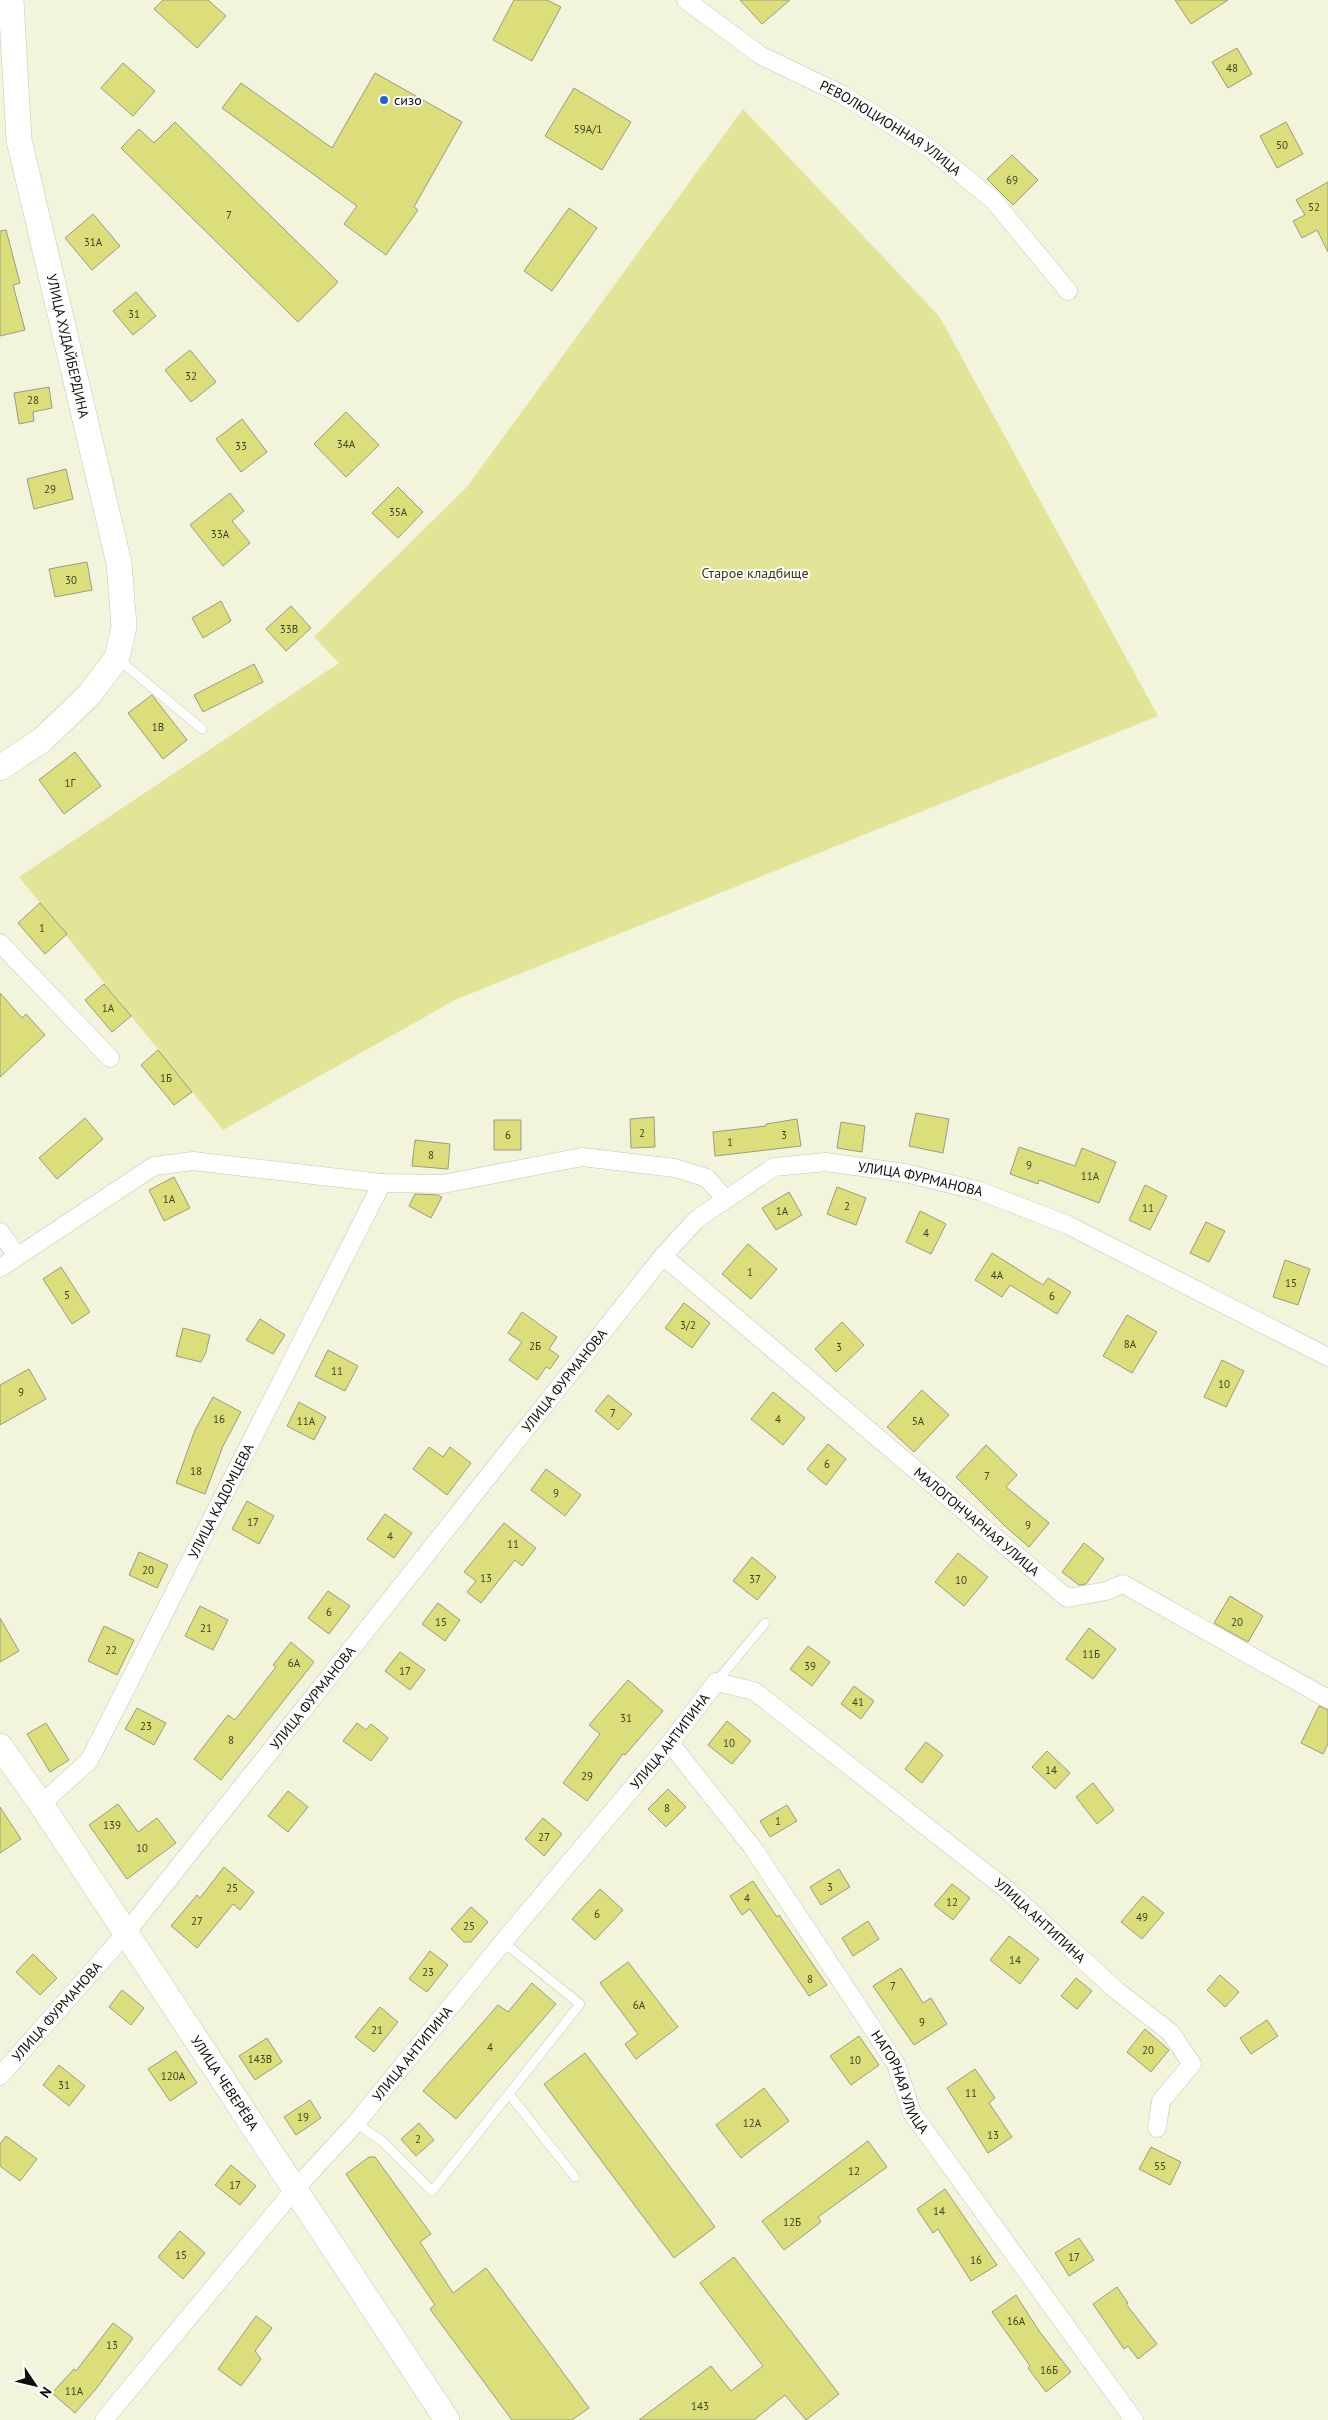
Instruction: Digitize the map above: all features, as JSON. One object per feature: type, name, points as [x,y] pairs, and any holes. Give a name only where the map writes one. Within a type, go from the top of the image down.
[{"type":"street","name":"РЕВОЛЮЦИОННАЯ УЛИЦА","points":[[686,0],[760,55],[841,94],[930,148],[993,200],[1068,291]]},
{"type":"street","name":"УЛИЦА ХУДАЙБЕРДИНА","points":[[8,2],[6,36],[19,140],[119,563],[124,626],[118,658]]},
{"type":"street","points":[[0,768],[42,740],[89,695],[118,658]]},
{"type":"street","points":[[0,943],[110,1058]]},
{"type":"street","points":[[0,1268],[154,1166],[193,1161],[382,1183],[443,1184],[582,1157],[675,1168],[706,1178],[725,1199]]},
{"type":"street","name":"УЛИЦА ФУРМАНОВА","points":[[0,2076],[126,1933],[663,1256],[696,1219],[774,1167],[826,1162],[905,1173],[980,1191],[1068,1225],[1328,1357]]},
{"type":"street","name":"УЛИЦА КАДОМЦЕВА","points":[[41,1804],[89,1760],[382,1183]]},
{"type":"street","points":[[0,1232],[17,1256]]},
{"type":"street","name":"МАЛОГОНЧАРНАЯ УЛИЦА","points":[[663,1256],[1066,1598],[1106,1591],[1122,1584],[1328,1699]]},
{"type":"street","name":"УЛИЦА АНТИПИНА","points":[[104,2420],[294,2190],[356,2123],[503,1942],[670,1743],[716,1682],[754,1691],[1006,1889],[1116,1990],[1170,2032],[1192,2064],[1161,2101],[1157,2128]]},
{"type":"street","name":"НАГОРНАЯ УЛИЦА","points":[[670,1743],[753,1848],[896,2064],[912,2113],[1134,2420]]},
{"type":"street","name":"УЛИЦА ЧЕВЕРЁВА","points":[[0,1746],[41,1804],[447,2420]]},
{"type":"lane","points":[[118,658],[202,729]]},
{"type":"lane","name":"УЛИЦА АНТИПИНА","points":[[716,1682],[765,1623]]},
{"type":"lane","points":[[356,2123],[382,2140],[432,2192],[580,2004],[503,1942]]},
{"type":"lane","points":[[509,2094],[575,2176]]},
{"type":"green space","name":"Старое кладбище","points":[[743,109],[939,316],[1158,716],[455,1000],[223,1130],[19,877],[339,663],[314,637],[467,487]]},
{"type":"building","points":[[163,0],[208,0],[226,16],[197,48],[154,9]]},
{"type":"building","points":[[514,0],[547,0],[561,7],[532,61],[493,40]]},
{"type":"building","points":[[740,0],[790,0],[762,24]]},
{"type":"building","points":[[1175,0],[1228,0],[1191,24]]},
{"type":"building","points":[[1237,48],[1252,74],[1228,88],[1212,62]]},
{"type":"building","points":[[123,63],[155,91],[133,116],[101,88]]},
{"type":"building","points":[[375,73],[462,122],[414,207],[418,210],[386,255],[344,224],[357,206],[222,108],[241,83],[332,148]]},
{"type":"building","points":[[574,88],[631,122],[602,170],[545,136]]},
{"type":"building","points":[[175,122],[338,282],[298,322],[121,148],[139,129],[154,143]]},
{"type":"building","points":[[1286,122],[1303,154],[1277,168],[1260,136]]},
{"type":"building","points":[[1012,155],[1038,180],[1013,205],[987,179]]},
{"type":"building","points":[[1328,182],[1328,252],[1317,230],[1302,238],[1293,221],[1305,215],[1296,200]]},
{"type":"building","points":[[569,208],[597,228],[552,291],[524,271]]},
{"type":"building","points":[[93,214],[120,246],[92,270],[65,238]]},
{"type":"building","points":[[6,230],[20,283],[13,285],[25,330],[0,336],[0,231]]},
{"type":"building","points":[[136,292],[156,316],[133,335],[113,311]]},
{"type":"building","points":[[190,350],[216,382],[191,402],[165,370]]},
{"type":"building","points":[[49,387],[52,408],[33,412],[34,421],[19,424],[14,393]]},
{"type":"building","points":[[346,412],[379,445],[346,477],[314,444]]},
{"type":"building","points":[[242,419],[267,452],[241,472],[216,439]]},
{"type":"building","points":[[66,469],[73,499],[34,509],[27,479]]},
{"type":"building","points":[[398,487],[423,512],[398,538],[372,513]]},
{"type":"building","points":[[230,493],[244,511],[232,521],[250,543],[223,566],[190,525]]},
{"type":"building","points":[[87,562],[92,590],[55,597],[49,569]]},
{"type":"building","points":[[221,601],[231,621],[203,638],[192,618]]},
{"type":"building","points":[[291,606],[311,628],[286,651],[266,629]]},
{"type":"building","points":[[254,664],[263,682],[203,712],[194,695]]},
{"type":"building","points":[[152,695],[187,740],[163,759],[128,713]]},
{"type":"building","points":[[75,752],[101,786],[64,814],[39,780]]},
{"type":"building","points":[[40,903],[67,934],[45,954],[18,923]]},
{"type":"building","points":[[104,984],[131,1016],[112,1032],[85,1000]]},
{"type":"building","points":[[0,993],[22,1018],[26,1014],[45,1035],[0,1077]]},
{"type":"building","points":[[158,1050],[192,1092],[174,1105],[141,1065]]},
{"type":"building","points":[[916,1113],[949,1119],[943,1153],[909,1146]]},
{"type":"building","points":[[654,1117],[655,1147],[631,1148],[630,1119]]},
{"type":"building","points":[[85,1118],[103,1139],[57,1179],[39,1158]]},
{"type":"building","points":[[797,1119],[801,1146],[715,1156],[713,1132],[766,1126],[766,1124]]},
{"type":"building","points":[[494,1120],[521,1120],[521,1150],[494,1150]]},
{"type":"building","points":[[841,1122],[865,1126],[862,1152],[837,1148]]},
{"type":"building","points":[[415,1140],[450,1144],[448,1169],[412,1166]]},
{"type":"building","points":[[1019,1147],[1075,1166],[1082,1148],[1116,1162],[1099,1203],[1039,1180],[1038,1184],[1010,1174]]},
{"type":"building","points":[[174,1177],[190,1208],[164,1221],[149,1190]]},
{"type":"building","points":[[1145,1185],[1167,1196],[1150,1230],[1129,1220]]},
{"type":"building","points":[[837,1187],[866,1198],[856,1225],[827,1214]]},
{"type":"building","points":[[789,1192],[802,1215],[776,1230],[762,1208]]},
{"type":"building","points":[[415,1194],[438,1195],[442,1197],[431,1218],[409,1206]]},
{"type":"building","points":[[920,1211],[946,1224],[931,1254],[906,1242]]},
{"type":"building","points":[[1206,1222],[1225,1231],[1209,1262],[1190,1253]]},
{"type":"building","points":[[748,1244],[777,1269],[751,1299],[722,1274]]},
{"type":"building","points":[[992,1253],[1043,1285],[1048,1278],[1071,1292],[1057,1314],[1010,1285],[1002,1297],[975,1280]]},
{"type":"building","points":[[1285,1260],[1310,1269],[1298,1305],[1273,1297]]},
{"type":"building","points":[[61,1267],[90,1312],[72,1324],[43,1279]]},
{"type":"building","points":[[684,1303],[710,1323],[692,1348],[665,1328]]},
{"type":"building","points":[[522,1312],[557,1337],[549,1349],[559,1356],[550,1369],[546,1367],[537,1380],[509,1360],[522,1342],[508,1333]]},
{"type":"building","points":[[1127,1315],[1157,1332],[1132,1373],[1103,1356]]},
{"type":"building","points":[[260,1319],[285,1335],[273,1354],[246,1340]]},
{"type":"building","points":[[842,1322],[864,1345],[836,1372],[815,1349]]},
{"type":"building","points":[[183,1328],[210,1335],[206,1352],[201,1362],[176,1356]]},
{"type":"building","points":[[328,1350],[358,1366],[345,1391],[315,1376]]},
{"type":"building","points":[[1222,1360],[1244,1371],[1226,1407],[1204,1397]]},
{"type":"building","points":[[29,1369],[46,1399],[0,1425],[0,1385]]},
{"type":"building","points":[[922,1390],[949,1415],[914,1452],[887,1427]]},
{"type":"building","points":[[773,1392],[805,1418],[783,1445],[751,1419]]},
{"type":"building","points":[[608,1395],[632,1414],[618,1430],[595,1411]]},
{"type":"building","points":[[213,1397],[241,1412],[223,1446],[205,1494],[176,1483],[195,1430]]},
{"type":"building","points":[[299,1402],[326,1417],[314,1440],[287,1426]]},
{"type":"building","points":[[828,1444],[846,1459],[826,1485],[807,1469]]},
{"type":"building","points":[[986,1445],[1017,1475],[1006,1487],[1049,1523],[1029,1547],[1007,1528],[956,1477]]},
{"type":"building","points":[[429,1447],[443,1457],[450,1447],[471,1463],[447,1495],[413,1469]]},
{"type":"building","points":[[546,1469],[581,1495],[565,1516],[531,1490]]},
{"type":"building","points":[[247,1501],[274,1516],[259,1544],[232,1529]]},
{"type":"building","points":[[385,1514],[412,1533],[394,1558],[367,1539]]},
{"type":"building","points":[[504,1523],[536,1548],[522,1566],[515,1560],[481,1603],[467,1592],[476,1581],[464,1572]]},
{"type":"building","points":[[1084,1543],[1104,1559],[1086,1584],[1079,1585],[1062,1572]]},
{"type":"building","points":[[139,1552],[168,1565],[157,1588],[129,1575]]},
{"type":"building","points":[[958,1553],[988,1577],[964,1606],[935,1582]]},
{"type":"building","points":[[752,1557],[776,1577],[757,1600],[733,1581]]},
{"type":"building","points":[[328,1591],[350,1606],[329,1634],[308,1618]]},
{"type":"building","points":[[1230,1596],[1263,1616],[1248,1642],[1214,1623]]},
{"type":"building","points":[[438,1603],[460,1620],[445,1641],[422,1624]]},
{"type":"building","points":[[200,1606],[228,1620],[213,1650],[185,1636]]},
{"type":"building","points":[[0,1618],[19,1651],[0,1662]]},
{"type":"building","points":[[104,1626],[134,1640],[117,1675],[88,1661]]},
{"type":"building","points":[[1089,1628],[1116,1649],[1093,1679],[1066,1659]]},
{"type":"building","points":[[291,1642],[314,1662],[221,1780],[194,1759],[228,1715],[235,1720],[276,1667],[273,1665]]},
{"type":"building","points":[[808,1646],[830,1662],[812,1686],[790,1669]]},
{"type":"building","points":[[400,1652],[425,1670],[410,1690],[385,1671]]},
{"type":"building","points":[[628,1680],[663,1711],[625,1755],[623,1754],[587,1801],[563,1783],[600,1734],[589,1725]]},
{"type":"building","points":[[854,1686],[874,1701],[861,1719],[841,1704]]},
{"type":"building","points":[[1319,1706],[1328,1710],[1328,1744],[1323,1754],[1301,1743]]},
{"type":"building","points":[[137,1708],[166,1723],[154,1745],[125,1729]]},
{"type":"building","points":[[727,1721],[751,1741],[732,1764],[708,1745]]},
{"type":"building","points":[[46,1723],[69,1760],[50,1772],[27,1734]]},
{"type":"building","points":[[357,1723],[366,1730],[371,1724],[388,1738],[371,1761],[343,1741]]},
{"type":"building","points":[[926,1742],[943,1755],[922,1783],[905,1769]]},
{"type":"building","points":[[1047,1751],[1070,1773],[1055,1789],[1032,1767]]},
{"type":"building","points":[[1093,1783],[1114,1810],[1097,1824],[1076,1797]]},
{"type":"building","points":[[668,1789],[686,1807],[666,1827],[648,1809]]},
{"type":"building","points":[[288,1791],[308,1807],[288,1832],[268,1816]]},
{"type":"building","points":[[118,1804],[138,1832],[157,1818],[176,1843],[127,1879],[89,1825]]},
{"type":"building","points":[[787,1805],[797,1821],[770,1837],[760,1821]]},
{"type":"building","points":[[0,1807],[21,1839],[0,1853]]},
{"type":"building","points":[[543,1818],[562,1834],[544,1856],[525,1839]]},
{"type":"building","points":[[224,1867],[254,1892],[240,1910],[233,1904],[197,1948],[171,1926],[197,1895],[200,1898]]},
{"type":"building","points":[[839,1869],[850,1887],[821,1905],[810,1887]]},
{"type":"building","points":[[753,1881],[827,1985],[809,1996],[750,1909],[742,1915],[730,1896]]},
{"type":"building","points":[[952,1884],[970,1898],[953,1920],[934,1905]]},
{"type":"building","points":[[600,1889],[623,1910],[595,1940],[572,1919]]},
{"type":"building","points":[[1143,1896],[1164,1913],[1142,1939],[1121,1922]]},
{"type":"building","points":[[471,1907],[488,1922],[471,1942],[464,1942],[451,1929]]},
{"type":"building","points":[[868,1921],[879,1939],[853,1956],[842,1938]]},
{"type":"building","points":[[1009,1936],[1039,1959],[1020,1984],[990,1960]]},
{"type":"building","points":[[430,1951],[448,1965],[427,1992],[409,1979]]},
{"type":"building","points":[[33,1954],[57,1978],[40,1995],[16,1972]]},
{"type":"building","points":[[628,1962],[678,2027],[636,2059],[625,2044],[638,2034],[600,1983]]},
{"type":"building","points":[[901,1968],[923,2003],[931,1998],[947,2024],[914,2045],[873,1986]]},
{"type":"building","points":[[1220,1975],[1239,1992],[1225,2007],[1207,1990]]},
{"type":"building","points":[[1076,1978],[1092,1991],[1077,2009],[1061,1996]]},
{"type":"building","points":[[532,1983],[556,2004],[456,2119],[423,2091],[498,2005],[508,2012]]},
{"type":"building","points":[[122,1990],[144,2008],[131,2025],[109,2007]]},
{"type":"building","points":[[380,2007],[398,2022],[374,2052],[355,2037]]},
{"type":"building","points":[[1267,2020],[1278,2036],[1251,2054],[1240,2038]]},
{"type":"building","points":[[1145,2029],[1169,2050],[1151,2072],[1127,2052]]},
{"type":"building","points":[[859,2036],[879,2065],[851,2085],[830,2056]]},
{"type":"building","points":[[267,2038],[282,2062],[255,2080],[239,2056]]},
{"type":"building","points":[[176,2051],[197,2083],[170,2101],[148,2069]]},
{"type":"building","points":[[585,2053],[715,2227],[674,2258],[544,2084]]},
{"type":"building","points":[[59,2065],[85,2086],[69,2106],[43,2085]]},
{"type":"building","points":[[975,2069],[995,2098],[989,2103],[1012,2137],[988,2153],[947,2088]]},
{"type":"building","points":[[764,2088],[789,2121],[741,2158],[716,2125]]},
{"type":"building","points":[[310,2100],[321,2118],[296,2135],[284,2117]]},
{"type":"building","points":[[419,2123],[434,2140],[416,2156],[401,2139]]},
{"type":"building","points":[[6,2136],[37,2159],[20,2181],[0,2166],[0,2144]]},
{"type":"building","points":[[868,2141],[887,2167],[818,2217],[821,2222],[784,2250],[762,2221]]},
{"type":"building","points":[[1151,2147],[1181,2162],[1170,2185],[1139,2169]]},
{"type":"building","points":[[369,2157],[375,2157],[431,2234],[420,2242],[453,2293],[486,2268],[589,2408],[572,2420],[512,2420],[430,2309],[435,2305],[346,2174]]},
{"type":"building","points":[[231,2165],[256,2186],[240,2205],[215,2185]]},
{"type":"building","points":[[945,2189],[997,2265],[971,2281],[938,2229],[933,2233],[917,2209]]},
{"type":"building","points":[[180,2231],[205,2253],[183,2279],[158,2257]]},
{"type":"building","points":[[1079,2238],[1094,2260],[1069,2276],[1055,2253]]},
{"type":"building","points":[[734,2257],[839,2394],[806,2420],[785,2395],[754,2420],[639,2420],[711,2366],[731,2391],[763,2366],[700,2283]]},
{"type":"building","points":[[1117,2287],[1128,2303],[1126,2304],[1157,2344],[1138,2359],[1128,2346],[1124,2349],[1093,2304]]},
{"type":"building","points":[[1016,2295],[1039,2331],[1071,2372],[1046,2392],[992,2312]]},
{"type":"building","points":[[256,2316],[272,2328],[255,2351],[261,2359],[241,2386],[218,2369]]},
{"type":"building","points":[[113,2323],[133,2338],[96,2389],[75,2413],[52,2393],[74,2369],[76,2371]]},
{"type":"place","name":"сизо","points":[[384,100]]}]
